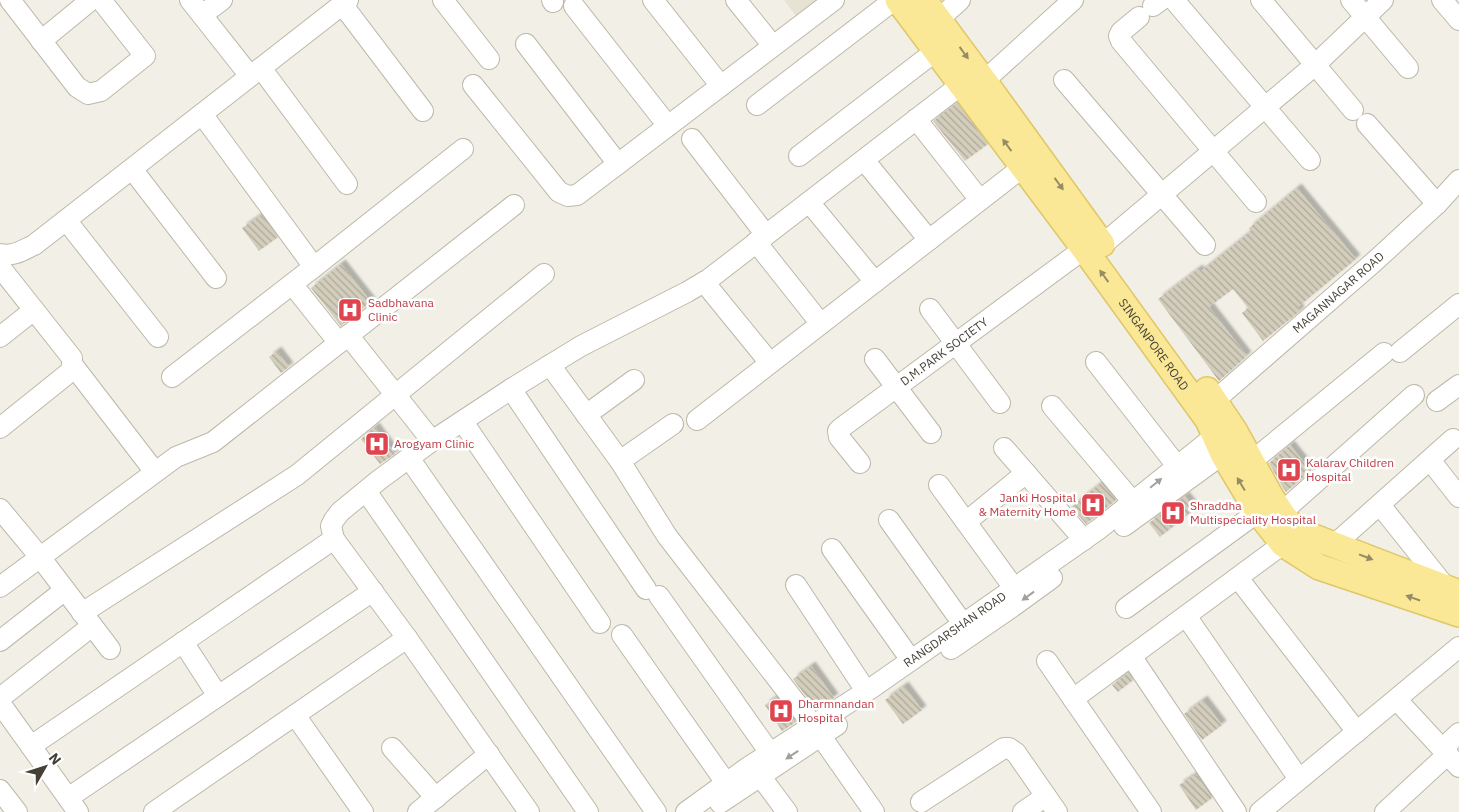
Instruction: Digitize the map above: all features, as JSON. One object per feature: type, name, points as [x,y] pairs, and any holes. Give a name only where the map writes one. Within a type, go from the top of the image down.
[{"type":"main road","name":"SINGANPORE ROAD","points":[[898,0],[937,50],[972,86],[1214,401],[1234,430],[1271,497],[1270,512]]},
{"type":"main road","name":"SINGANPORE ROAD","points":[[924,0],[939,19],[972,86],[1022,167],[1095,245],[1208,420],[1219,445],[1270,512],[1283,544],[1319,566],[1459,614]]},
{"type":"main road","name":"SINGANPORE ROAD","points":[[1270,512],[1298,531],[1453,591]]},
{"type":"street","points":[[10,0],[77,87],[88,94],[101,92],[145,56],[101,0]]},
{"type":"street","points":[[42,41],[91,0]]},
{"type":"street","points":[[222,0],[196,8],[256,72],[347,184]]},
{"type":"street","points":[[443,0],[489,59]]},
{"type":"street","points":[[653,0],[721,86]]},
{"type":"street","points":[[736,0],[773,46]]},
{"type":"street","points":[[473,86],[559,192],[568,196],[577,194],[834,0]]},
{"type":"street","points":[[757,105],[894,0]]},
{"type":"street","points":[[939,19],[960,0]]},
{"type":"street","points":[[529,812],[407,638],[334,539],[332,526],[334,520],[340,512],[409,458],[511,389],[581,346],[704,282],[916,119],[972,86],[1073,0]]},
{"type":"street","points":[[1174,0],[1310,160]]},
{"type":"street","points":[[1261,0],[1437,204]]},
{"type":"street","points":[[1351,0],[1408,68]]},
{"type":"street","name":"D.M.PARK SOCIETY","points":[[860,463],[839,437],[838,431],[841,428],[1095,245],[1162,194],[1315,64],[1383,0]]},
{"type":"street","points":[[1442,0],[1459,20]]},
{"type":"street","points":[[0,254],[15,254],[34,245],[345,2],[423,111]]},
{"type":"street","points":[[574,6],[668,126]]},
{"type":"street","points":[[1151,8],[1121,32],[1119,36],[1121,41],[1256,202]]},
{"type":"street","points":[[526,44],[618,164]]},
{"type":"street","points":[[799,156],[937,50]]},
{"type":"street","points":[[1064,80],[1205,245]]},
{"type":"street","points":[[202,114],[314,267]]},
{"type":"street","points":[[916,119],[980,200]]},
{"type":"street","points":[[692,138],[821,324]]},
{"type":"street","points":[[172,376],[463,149]]},
{"type":"street","points":[[864,160],[929,240]]},
{"type":"street","points":[[697,420],[1022,167]]},
{"type":"street","points":[[132,169],[216,278]]},
{"type":"street","name":"MAGANNAGAR ROAD","points":[[1214,401],[1354,280],[1437,204],[1459,180]]},
{"type":"street","points":[[809,202],[875,282]]},
{"type":"street","points":[[0,586],[176,457],[213,442],[514,205]]},
{"type":"street","points":[[66,220],[158,337]]},
{"type":"street","points":[[0,267],[72,358],[71,371],[0,428]]},
{"type":"street","points":[[0,698],[87,619],[297,475],[544,274]]},
{"type":"street","points":[[704,282],[770,363]]},
{"type":"street","points":[[292,284],[396,394],[432,441]]},
{"type":"street","points":[[930,309],[1000,403]]},
{"type":"street","points":[[0,337],[34,310]]},
{"type":"street","points":[[1252,461],[1392,352],[1457,310]]},
{"type":"street","points":[[875,359],[931,433]]},
{"type":"street","points":[[1096,362],[1177,466]]},
{"type":"street","points":[[72,364],[155,472]]},
{"type":"street","points":[[550,365],[620,461],[675,547],[817,731],[874,812]]},
{"type":"street","points":[[586,415],[634,380]]},
{"type":"street","points":[[1437,401],[1459,385]]},
{"type":"street","points":[[511,389],[652,593],[770,752]]},
{"type":"street","points":[[1126,608],[1270,512],[1414,395]]},
{"type":"street","points":[[1052,406],[1133,502]]},
{"type":"street","points":[[463,422],[600,623]]},
{"type":"street","points":[[620,461],[673,424]]},
{"type":"street","points":[[1334,545],[1453,439]]},
{"type":"street","name":"RANGDARSHAN ROAD","points":[[708,812],[761,777],[866,691],[1084,540],[1177,466],[1219,445]]},
{"type":"street","name":"RANGDARSHAN ROAD","points":[[686,812],[770,752],[817,731],[1012,607],[1219,445]]},
{"type":"street","points":[[1004,448],[1084,540]]},
{"type":"street","points":[[409,458],[656,812]]},
{"type":"street","points":[[1430,460],[1459,497]]},
{"type":"street","points":[[966,522],[1026,473]]},
{"type":"street","points":[[939,485],[1014,588]]},
{"type":"street","points":[[366,491],[588,812]]},
{"type":"street","points":[[1380,505],[1453,591]]},
{"type":"street","points":[[3,517],[40,557],[110,649]]},
{"type":"street","points":[[889,520],[963,624]]},
{"type":"street","points":[[30,746],[334,539]]},
{"type":"street","points":[[1073,699],[1283,544]]},
{"type":"street","points":[[832,548],[910,660]]},
{"type":"street","points":[[1238,578],[1357,732]]},
{"type":"street","points":[[796,584],[866,691]]},
{"type":"street","points":[[0,641],[65,590]]},
{"type":"street","points":[[0,703],[73,805],[218,696],[372,591]]},
{"type":"street","points":[[1186,616],[1299,779]]},
{"type":"street","points":[[622,635],[726,783]]},
{"type":"street","points":[[154,812],[407,638]]},
{"type":"street","points":[[183,642],[218,696]]},
{"type":"street","points":[[1260,812],[1459,647]]},
{"type":"street","points":[[1131,656],[1236,812]]},
{"type":"street","points":[[1047,661],[1151,812]]},
{"type":"street","points":[[1397,700],[1450,756]]},
{"type":"street","points":[[295,715],[363,812]]},
{"type":"street","points":[[1385,812],[1450,756],[1459,733]]},
{"type":"street","points":[[392,748],[436,798]]},
{"type":"street","points":[[921,802],[1004,748],[1009,748],[1016,753],[1057,812]]},
{"type":"street","points":[[418,812],[489,754]]},
{"type":"street","points":[[761,777],[787,812]]},
{"type":"street","points":[[1,793],[17,812]]},
{"type":"street","points":[[1023,812],[1046,796]]},
{"type":"shaded area","points":[[784,0],[822,0],[799,20]]},
{"type":"building","points":[[957,103],[988,144],[965,161],[933,121]]},
{"type":"building","points":[[1297,188],[1356,259],[1298,307],[1300,311],[1263,341],[1242,313],[1248,308],[1233,289],[1209,307],[1247,356],[1219,381],[1158,299],[1198,269],[1200,272],[1251,231],[1249,228]]},
{"type":"building","points":[[261,215],[278,237],[259,251],[242,228]]},
{"type":"building","points":[[341,264],[371,302],[341,326],[311,288]]},
{"type":"building","points":[[277,351],[289,367],[281,373],[269,357]]},
{"type":"building","points":[[375,427],[395,454],[380,464],[361,439]]},
{"type":"building","points":[[1290,445],[1311,471],[1286,492],[1269,463]]},
{"type":"building","points":[[1101,483],[1116,500],[1086,524],[1071,507]]},
{"type":"building","points":[[1185,496],[1195,509],[1160,537],[1149,523]]},
{"type":"building","points":[[811,666],[834,698],[816,710],[793,679]]},
{"type":"building","points":[[1128,673],[1133,680],[1118,692],[1112,685]]},
{"type":"building","points":[[904,686],[922,710],[903,724],[885,700]]},
{"type":"building","points":[[776,697],[796,722],[782,731],[765,705]]},
{"type":"building","points":[[1203,700],[1222,725],[1202,740],[1184,714]]},
{"type":"building","points":[[1196,774],[1212,798],[1196,810],[1179,785]]},
{"type":"place","name":"Sadbhavana Clinic","points":[[350,310]]},
{"type":"place","name":"Arogyam Clinic","points":[[377,444]]},
{"type":"place","name":"Kalarav Children Hospital","points":[[1289,470]]},
{"type":"place","name":"Janki Hospital & Maternity Home","points":[[1093,505]]},
{"type":"place","name":"Shraddha Multispeciality Hospital","points":[[1173,513]]},
{"type":"place","name":"Dharmnandan Hospital","points":[[781,711]]}]
